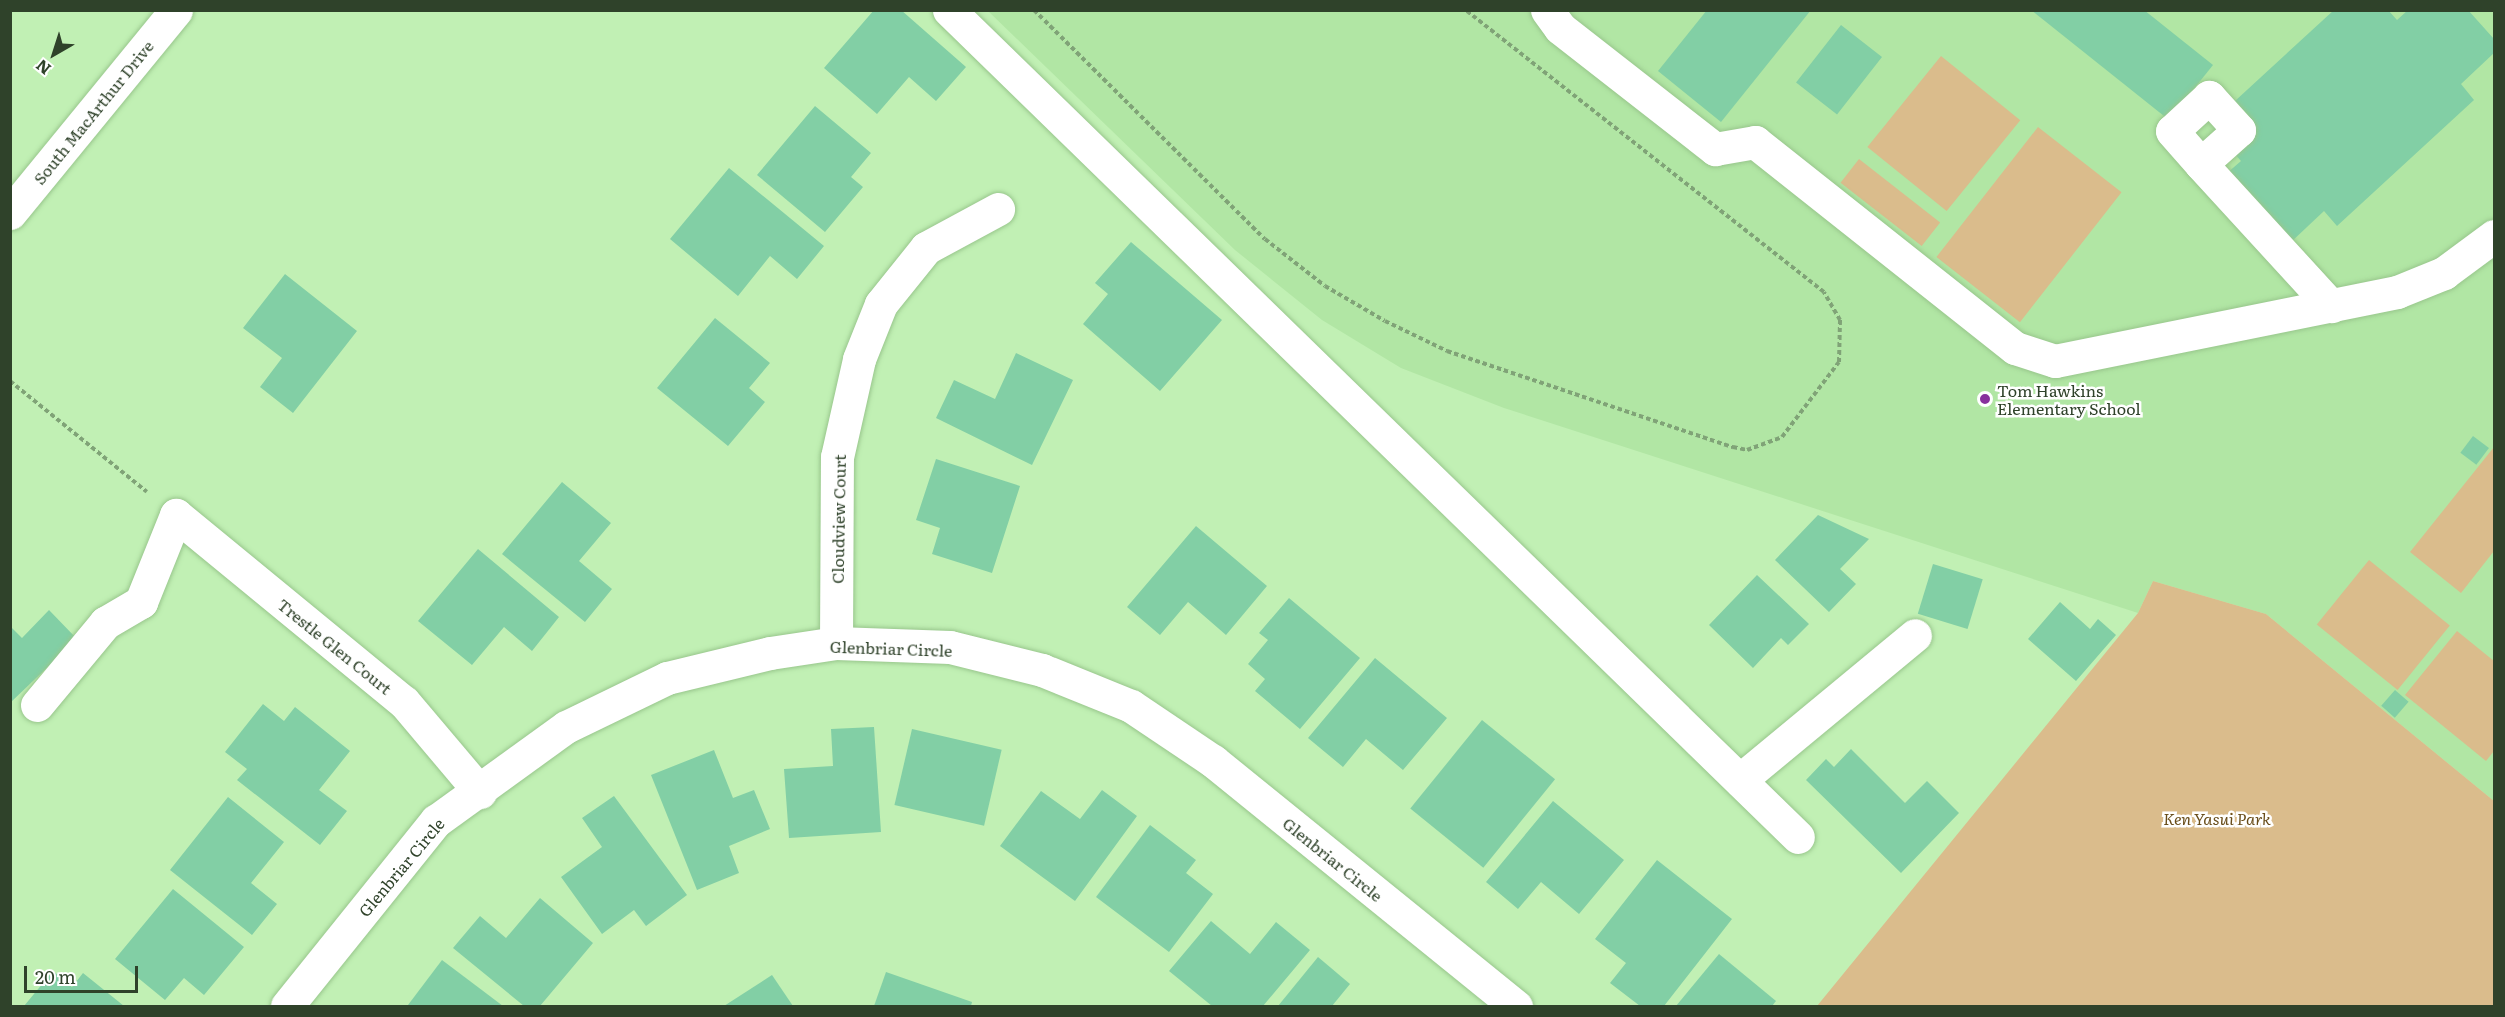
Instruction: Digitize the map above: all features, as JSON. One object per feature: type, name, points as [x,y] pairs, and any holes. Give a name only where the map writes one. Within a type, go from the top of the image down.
[{"type":"street","name":"South MacArthur Drive","points":[[10,213],[176,10]]},
{"type":"street","points":[[949,10],[1798,837]]},
{"type":"street","points":[[1547,10],[1560,28],[1715,149],[1755,142],[2015,348],[2055,361],[2397,292],[2444,273],[2494,236]]},
{"type":"street","points":[[2200,164],[2331,306]]},
{"type":"street","name":"Cloudview Court","points":[[836,643],[837,457],[859,359],[881,303],[926,248],[998,209]]},
{"type":"street","points":[[37,705],[105,623],[141,603],[176,515]]},
{"type":"street","name":"Trestle Glen Court","points":[[176,515],[404,702],[480,792]]},
{"type":"street","points":[[1740,780],[1915,635]]},
{"type":"street","name":"Glenbriar Circle","points":[[286,1006],[436,821],[480,792],[566,727],[667,678],[770,652],[836,643],[950,647],[1042,670],[1131,706],[1213,761],[1516,1006]]},
{"type":"path","points":[[1034,10],[1265,239],[1325,286],[1385,321],[1447,351],[1733,447],[1748,450],[1782,437],[1839,362],[1840,320],[1824,292],[1467,10]]},
{"type":"path","points":[[10,381],[176,515]]},
{"type":"shaded area","name":"Tom Hawkins Elementary School","points":[[988,11],[2494,11],[2494,801],[2266,614],[2153,581],[2138,613],[1504,408],[1401,368],[1322,320],[1235,250]]},
{"type":"green space","points":[[1941,56],[2020,120],[1947,211],[1867,147]]},
{"type":"green space","points":[[2038,127],[2122,192],[2020,322],[1936,257]]},
{"type":"green space","points":[[1859,159],[1940,222],[1922,246],[1841,183]]},
{"type":"green space","points":[[2494,447],[2494,551],[2461,593],[2410,552]]},
{"type":"green space","points":[[2369,560],[2450,625],[2398,690],[2317,625]]},
{"type":"green space","name":"Ken Yasui Park","points":[[2153,581],[2266,614],[2494,801],[2494,1006],[1817,1006],[2138,613]]},
{"type":"green space","points":[[2457,631],[2494,661],[2494,751],[2486,761],[2405,695]]},
{"type":"building","points":[[874,10],[901,10],[966,67],[936,101],[909,77],[877,114],[824,68]]},
{"type":"building","points":[[1707,10],[1811,10],[1721,122],[1658,71]]},
{"type":"building","points":[[2031,10],[2144,10],[2213,65],[2169,120]]},
{"type":"building","points":[[2334,10],[2388,10],[2397,20],[2408,10],[2468,10],[2494,39],[2494,53],[2461,84],[2474,100],[2337,226],[2324,211],[2290,243],[2226,174],[2241,161],[2231,150],[2253,121],[2235,101]]},
{"type":"building","points":[[1841,25],[1882,57],[1837,115],[1796,83]]},
{"type":"building","points":[[815,106],[871,153],[851,177],[863,187],[825,232],[757,175]]},
{"type":"building","points":[[729,168],[824,246],[797,279],[770,256],[738,296],[670,239]]},
{"type":"building","points":[[1131,242],[1222,320],[1160,391],[1083,324],[1108,294],[1095,283]]},
{"type":"building","points":[[285,274],[357,331],[293,413],[260,387],[282,358],[243,328]]},
{"type":"building","points":[[715,318],[770,363],[749,388],[765,402],[728,446],[657,388]]},
{"type":"building","points":[[1016,353],[1073,380],[1032,465],[936,418],[954,380],[995,399]]},
{"type":"building","points":[[2473,436],[2489,448],[2476,465],[2460,453]]},
{"type":"building","points":[[936,459],[1020,486],[992,573],[932,554],[940,528],[916,520]]},
{"type":"building","points":[[562,482],[611,523],[579,561],[612,589],[585,622],[502,554]]},
{"type":"building","points":[[1818,515],[1869,539],[1840,569],[1856,584],[1829,612],[1775,560]]},
{"type":"building","points":[[1196,526],[1267,586],[1226,635],[1188,602],[1160,635],[1127,607]]},
{"type":"building","points":[[478,549],[559,617],[532,651],[504,627],[472,665],[418,621]]},
{"type":"building","points":[[1933,564],[1983,579],[1968,629],[1918,614]]},
{"type":"building","points":[[1757,575],[1809,624],[1788,645],[1781,638],[1753,668],[1709,625]]},
{"type":"building","points":[[1289,598],[1360,658],[1300,729],[1255,691],[1265,679],[1248,664],[1268,640],[1259,633]]},
{"type":"building","points":[[2060,602],[2090,629],[2098,619],[2116,635],[2076,681],[2028,639]]},
{"type":"building","points":[[49,610],[77,639],[10,703],[10,626],[22,638]]},
{"type":"building","points":[[1375,658],[1447,718],[1403,770],[1366,739],[1343,767],[1308,738]]},
{"type":"building","points":[[2395,690],[2409,702],[2395,718],[2381,706]]},
{"type":"building","points":[[263,704],[284,721],[295,707],[350,751],[319,790],[347,811],[320,845],[237,780],[247,769],[225,752]]},
{"type":"building","points":[[1482,720],[1555,779],[1483,868],[1410,809]]},
{"type":"building","points":[[874,727],[881,832],[789,838],[784,769],[833,766],[831,729]]},
{"type":"building","points":[[912,729],[1002,750],[984,826],[894,805]]},
{"type":"building","points":[[1851,749],[1905,803],[1927,781],[1959,813],[1901,873],[1806,780],[1826,759],[1834,767]]},
{"type":"building","points":[[714,750],[733,798],[754,790],[770,829],[729,846],[739,873],[697,890],[651,775]]},
{"type":"building","points":[[1102,790],[1137,816],[1075,901],[1000,846],[1041,791],[1080,819]]},
{"type":"building","points":[[614,796],[687,895],[646,926],[634,910],[602,934],[561,877],[602,847],[582,818]]},
{"type":"building","points":[[228,797],[284,842],[251,883],[277,904],[252,935],[170,870]]},
{"type":"building","points":[[1553,801],[1624,860],[1579,914],[1541,882],[1518,909],[1486,882]]},
{"type":"building","points":[[1150,825],[1196,860],[1186,873],[1213,894],[1169,952],[1096,897]]},
{"type":"building","points":[[1657,860],[1732,919],[1664,1006],[1640,1006],[1610,983],[1626,963],[1595,939]]},
{"type":"building","points":[[173,889],[244,947],[204,995],[184,978],[165,1000],[115,959]]},
{"type":"building","points":[[540,898],[593,943],[540,1006],[524,1006],[453,948],[480,916],[506,938]]},
{"type":"building","points":[[1211,921],[1250,954],[1276,922],[1310,950],[1263,1006],[1212,1006],[1169,971]]},
{"type":"building","points":[[1719,954],[1776,1001],[1772,1006],[1676,1006]]},
{"type":"building","points":[[1318,957],[1350,984],[1332,1006],[1278,1006]]},
{"type":"building","points":[[442,960],[503,1006],[408,1005]]},
{"type":"building","points":[[53,971],[72,987],[83,973],[124,1006],[24,1006]]},
{"type":"building","points":[[886,972],[972,1002],[971,1006],[874,1006]]},
{"type":"building","points":[[772,975],[793,1006],[724,1006]]},
{"type":"place","name":"Tom Hawkins Elementary School","points":[[1985,399]]}]
